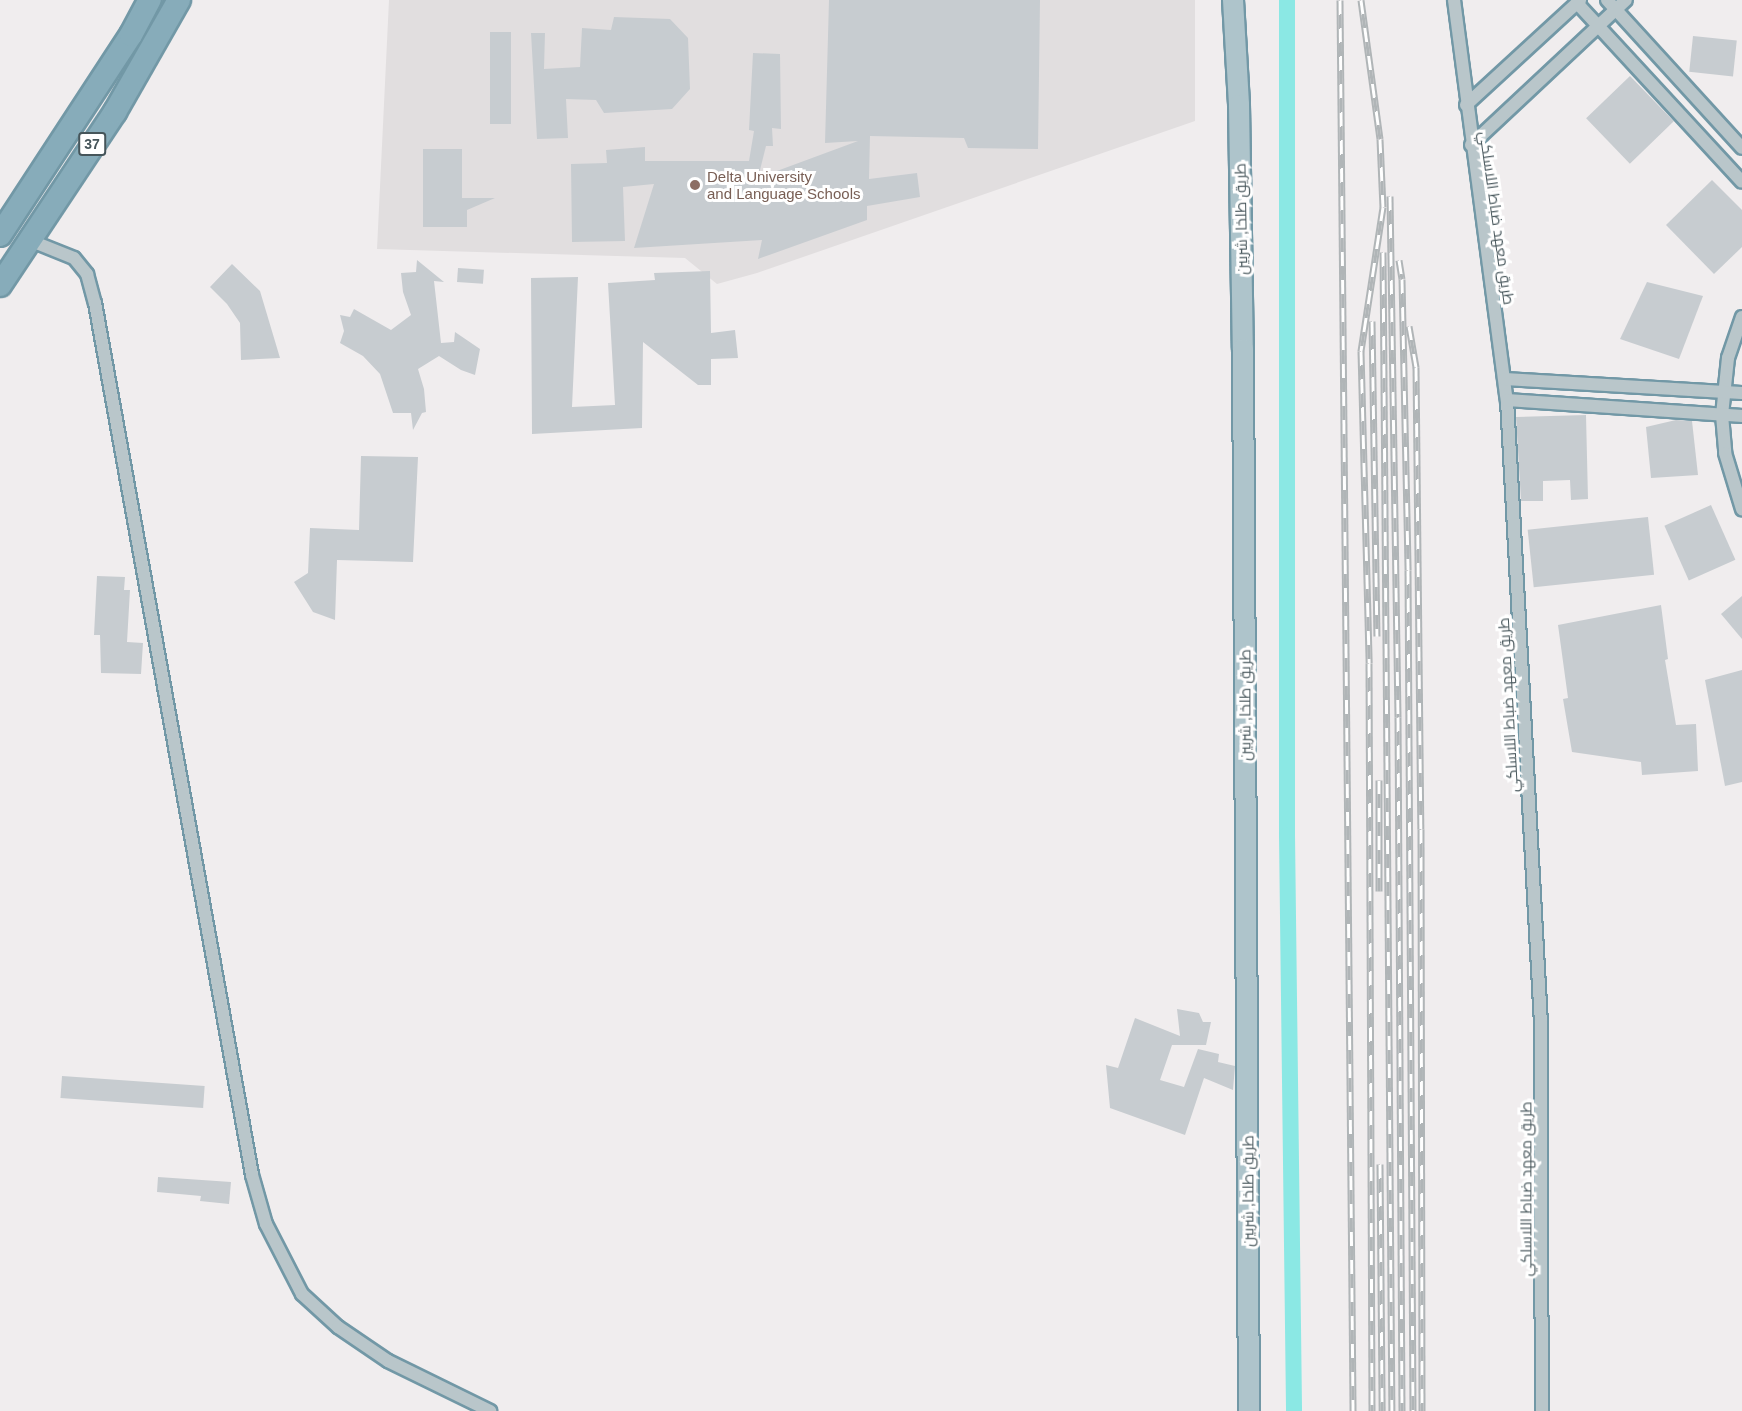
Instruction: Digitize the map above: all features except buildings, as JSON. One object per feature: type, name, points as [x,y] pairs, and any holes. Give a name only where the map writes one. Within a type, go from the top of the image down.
[{"type":"highway","name":"37","points":[[0,235],[131,35],[150,0]]},
{"type":"highway","name":"37","points":[[0,285],[115,112],[179,0]]},
{"type":"highway","points":[[131,35],[150,50]]},
{"type":"main road","name":"طريق طلخا, شربين","points":[[1233,0],[1239,105],[1243,361],[1249,1411]]},
{"type":"street","name":"طريق معهد ضباط اللاسلكي","points":[[1454,0],[1471,146],[1507,400],[1541,1023],[1542,1411]]},
{"type":"street","points":[[1471,146],[1598,26],[1611,5],[1626,0]]},
{"type":"street","points":[[1466,105],[1579,1],[1598,26],[1742,182]]},
{"type":"street","points":[[1611,5],[1742,148]]},
{"type":"street","points":[[28,240],[74,258],[87,274],[95,303],[252,1174],[266,1224],[302,1294],[338,1327],[388,1361],[490,1411]]},
{"type":"street","points":[[1742,317],[1728,358],[1722,415],[1725,453],[1742,508]]},
{"type":"street","points":[[1505,380],[1742,393]]},
{"type":"street","points":[[1507,400],[1742,416]]},
{"type":"shaded area","name":"Delta University and Language Schools","points":[[389,0],[1195,0],[1195,121],[757,273],[717,284],[685,258],[377,249]]},
{"type":"waterway","points":[[1287,0],[1287,835],[1294,1411]]},
{"type":"railway","points":[[1340,0],[1353,1411]]},
{"type":"railway","points":[[1361,0],[1380,139],[1383,207],[1361,351],[1369,663],[1372,1411]]},
{"type":"railway","points":[[1390,196],[1398,717],[1402,1411]]},
{"type":"railway","points":[[1383,252],[1392,1411]]},
{"type":"railway","points":[[1399,260],[1402,279],[1408,570],[1413,1411]]},
{"type":"railway","points":[[1372,321],[1377,636]]},
{"type":"railway","points":[[1409,326],[1416,367],[1421,829],[1422,1411]]},
{"type":"railway","points":[[1379,780],[1379,891]]},
{"type":"railway","points":[[1380,1164],[1382,1411]]},
{"type":"place","name":"Delta University and Language Schools","points":[[695,185]]}]
